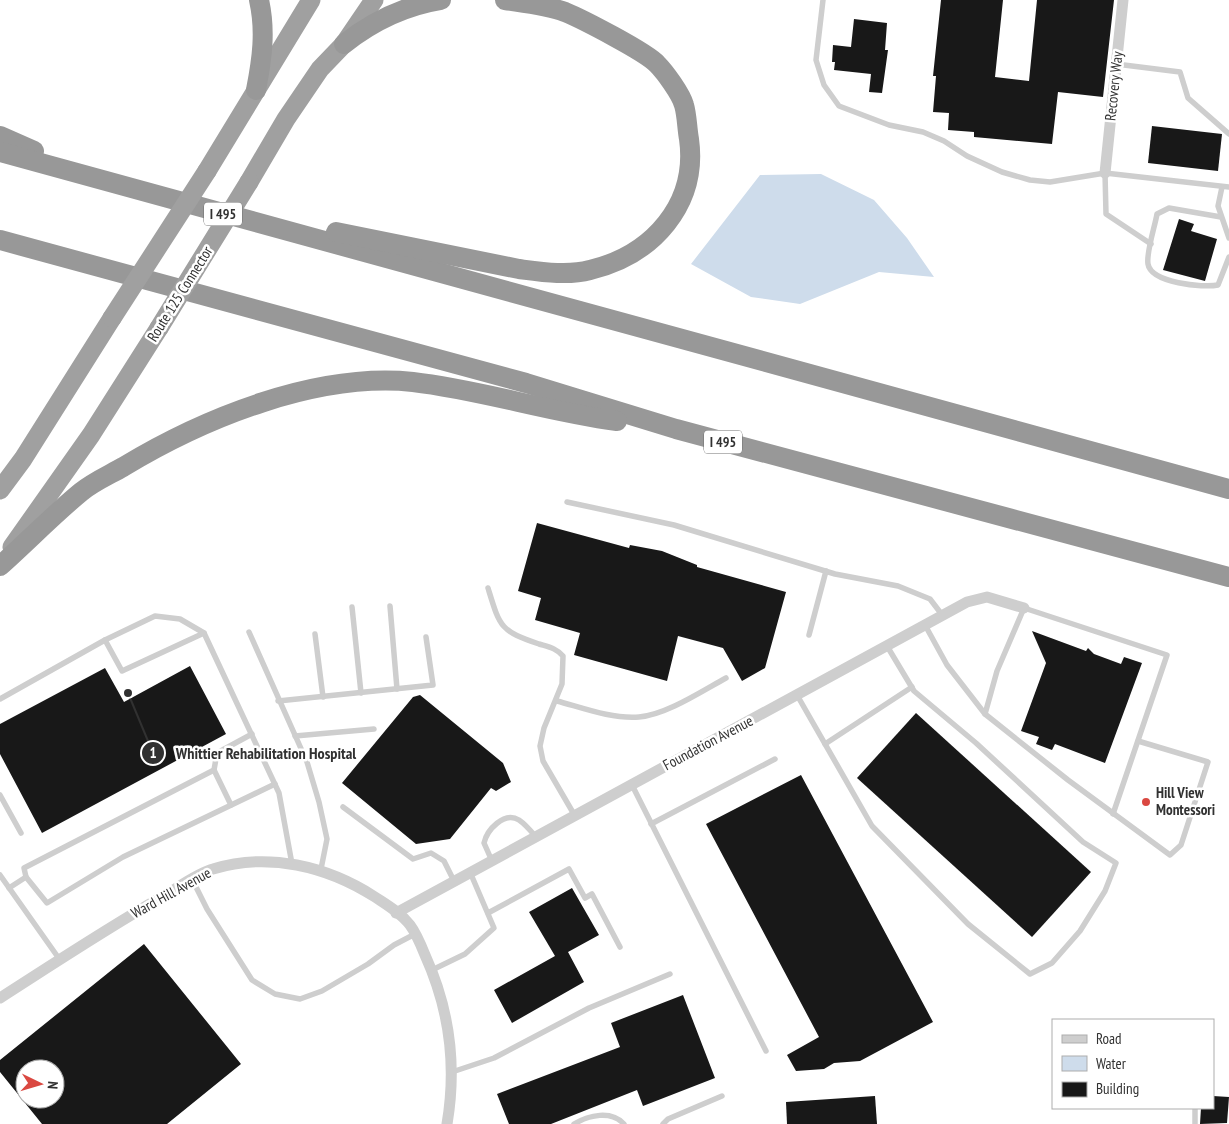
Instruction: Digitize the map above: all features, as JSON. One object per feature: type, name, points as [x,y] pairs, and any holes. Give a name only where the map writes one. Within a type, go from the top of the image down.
[{"type":"highway","points":[[256,90],[262,60],[264,21],[259,0]]},
{"type":"highway","points":[[0,490],[208,172],[311,0]]},
{"type":"highway","name":"Route 125 Connector","points":[[0,561],[41,508],[159,328],[286,119],[320,69],[344,44],[374,0]]},
{"type":"highway","points":[[344,44],[381,18],[405,8],[441,0]]},
{"type":"highway","points":[[261,225],[291,225],[322,230],[519,269],[549,273],[589,271],[610,264],[644,247],[668,223],[684,192],[691,159],[684,103],[655,62],[636,50],[565,12],[505,0]]},
{"type":"highway","points":[[0,136],[42,154],[70,172]]},
{"type":"highway","name":"I 495","points":[[0,152],[1229,489]]},
{"type":"highway","name":"I 495","points":[[0,240],[517,381],[676,429],[1229,577]]},
{"type":"highway","points":[[0,566],[82,492],[145,454],[241,409],[313,389],[356,383],[411,382],[543,406],[588,417],[676,429]]},
{"type":"street","name":"Recovery Way","points":[[1105,173],[1123,0]]},
{"type":"street","name":"Foundation Avenue","points":[[396,912],[967,602],[986,598],[1024,608]]},
{"type":"street","name":"Ward Hill Avenue","points":[[1,996],[212,869],[262,861],[321,869],[366,891],[396,912],[410,925],[415,934],[432,970],[450,1036],[452,1072],[447,1124]]},
{"type":"lane","points":[[823,0],[816,60],[824,85],[839,106],[888,124],[923,132],[944,141],[967,156],[1002,172],[1030,180],[1050,182],[1105,173],[1226,187],[1218,206],[1220,217],[1229,238]]},
{"type":"lane","points":[[1116,64],[1180,72],[1188,98],[1229,134]]},
{"type":"lane","points":[[1105,173],[1106,214],[1151,244]]},
{"type":"lane","points":[[1220,217],[1168,208],[1157,214],[1148,264],[1152,273],[1171,280],[1205,287],[1218,285],[1229,257]]},
{"type":"lane","points":[[566,502],[674,525],[826,571],[898,586],[930,599],[943,616]]},
{"type":"lane","points":[[809,635],[826,571]]},
{"type":"lane","points":[[488,588],[498,619],[512,635],[557,649],[563,656],[562,684],[557,701],[544,728],[540,746],[543,761],[574,816]]},
{"type":"lane","points":[[390,606],[397,689]]},
{"type":"lane","points":[[352,607],[361,693]]},
{"type":"lane","points":[[985,714],[997,671],[1024,608],[1167,655],[1113,814]]},
{"type":"lane","points":[[0,699],[105,640],[155,616],[180,618],[204,633],[275,784],[286,826],[292,864]]},
{"type":"lane","points":[[925,626],[947,665],[985,714],[1068,780],[1170,855],[1181,845],[1208,762],[1138,741]]},
{"type":"lane","points":[[249,632],[307,762],[319,802],[327,839],[321,869]]},
{"type":"lane","points":[[105,640],[122,671],[204,633]]},
{"type":"lane","points":[[315,634],[322,697]]},
{"type":"lane","points":[[278,700],[433,685],[426,636]]},
{"type":"lane","points":[[797,695],[872,826],[968,924],[1030,974],[1052,963],[1080,931],[1105,891],[1116,863],[1083,842],[912,687],[887,646]]},
{"type":"lane","points":[[557,701],[612,716],[639,717],[657,713],[726,678]]},
{"type":"lane","points":[[825,744],[912,687]]},
{"type":"lane","points":[[295,736],[374,728]]},
{"type":"lane","points":[[231,805],[214,770],[217,753],[252,734]]},
{"type":"lane","points":[[651,824],[775,759]]},
{"type":"lane","points":[[214,770],[24,868],[26,877],[48,903],[123,856],[275,784]]},
{"type":"lane","points":[[632,785],[766,1052]]},
{"type":"lane","points":[[0,795],[21,833]]},
{"type":"lane","points":[[343,807],[413,859],[431,853],[444,861],[454,881]]},
{"type":"lane","points":[[492,861],[484,842],[489,830],[500,822],[514,818],[520,820],[536,837]]},
{"type":"lane","points":[[488,913],[569,869],[585,898],[592,894],[620,946]]},
{"type":"lane","points":[[432,970],[465,954],[494,928],[470,872]]},
{"type":"lane","points":[[0,875],[60,960]]},
{"type":"lane","points":[[9,888],[26,877]]},
{"type":"lane","points":[[192,880],[207,909],[252,980],[275,994],[300,1000],[322,991],[368,964],[394,945],[415,934]]},
{"type":"lane","points":[[452,1072],[494,1058],[590,1008],[670,974]]},
{"type":"lane","points":[[663,1124],[668,1119],[722,1096]]},
{"type":"lane","points":[[1195,1109],[1195,1124]]},
{"type":"lane","points":[[574,1124],[590,1117],[605,1115],[617,1117],[624,1124]]},
{"type":"water","points":[[821,174],[874,200],[907,238],[934,277],[879,272],[800,304],[751,297],[691,264],[760,175]]},
{"type":"building","points":[[941,0],[1003,0],[995,77],[1029,81],[1037,0],[1114,0],[1103,97],[1058,92],[1052,144],[974,137],[974,132],[948,130],[949,113],[933,112],[936,76],[933,76]]},
{"type":"building","points":[[854,19],[887,23],[885,50],[888,50],[882,93],[869,92],[871,74],[834,70],[835,62],[832,62],[833,45],[851,47]]},
{"type":"building","points":[[1152,126],[1222,134],[1218,171],[1148,163]]},
{"type":"building","points":[[1179,219],[1194,224],[1191,231],[1217,239],[1205,281],[1163,270]]},
{"type":"building","points":[[537,523],[629,548],[630,545],[662,551],[697,565],[697,567],[786,592],[765,668],[742,681],[723,648],[678,636],[667,681],[574,655],[580,633],[535,620],[541,598],[518,591]]},
{"type":"building","points":[[1032,631],[1086,651],[1088,648],[1094,654],[1121,664],[1124,657],[1142,663],[1105,763],[1055,744],[1052,750],[1036,744],[1039,737],[1021,731],[1046,663]]},
{"type":"building","points":[[190,666],[226,734],[42,833],[0,754],[0,724],[105,668],[124,702]]},
{"type":"building","points":[[420,695],[503,763],[511,782],[496,791],[491,788],[450,839],[416,844],[342,783],[413,697]]},
{"type":"building","points":[[916,713],[1091,872],[1032,937],[857,778]]},
{"type":"building","points":[[801,775],[933,1022],[860,1061],[834,1063],[824,1069],[796,1071],[787,1055],[819,1037],[706,824]]},
{"type":"building","points":[[572,888],[599,935],[568,952],[584,982],[512,1023],[494,990],[555,956],[529,912]]},
{"type":"building","points":[[144,944],[241,1064],[167,1124],[42,1124],[30,1109],[65,1109],[65,1059],[15,1059],[15,1091],[0,1072],[0,1060]]},
{"type":"building","points":[[683,995],[715,1078],[643,1106],[637,1090],[551,1124],[509,1124],[497,1094],[620,1047],[611,1023]]},
{"type":"building","points":[[875,1096],[877,1124],[787,1124],[786,1102]]},
{"type":"building","points":[[1214,1096],[1229,1097],[1227,1123],[1200,1124],[1201,1109],[1214,1109]]},
{"type":"place","name":"Whittier Rehabilitation Hospital","points":[[128,693]]},
{"type":"place","name":"Hill View Montessori","points":[[1146,802]]}]
